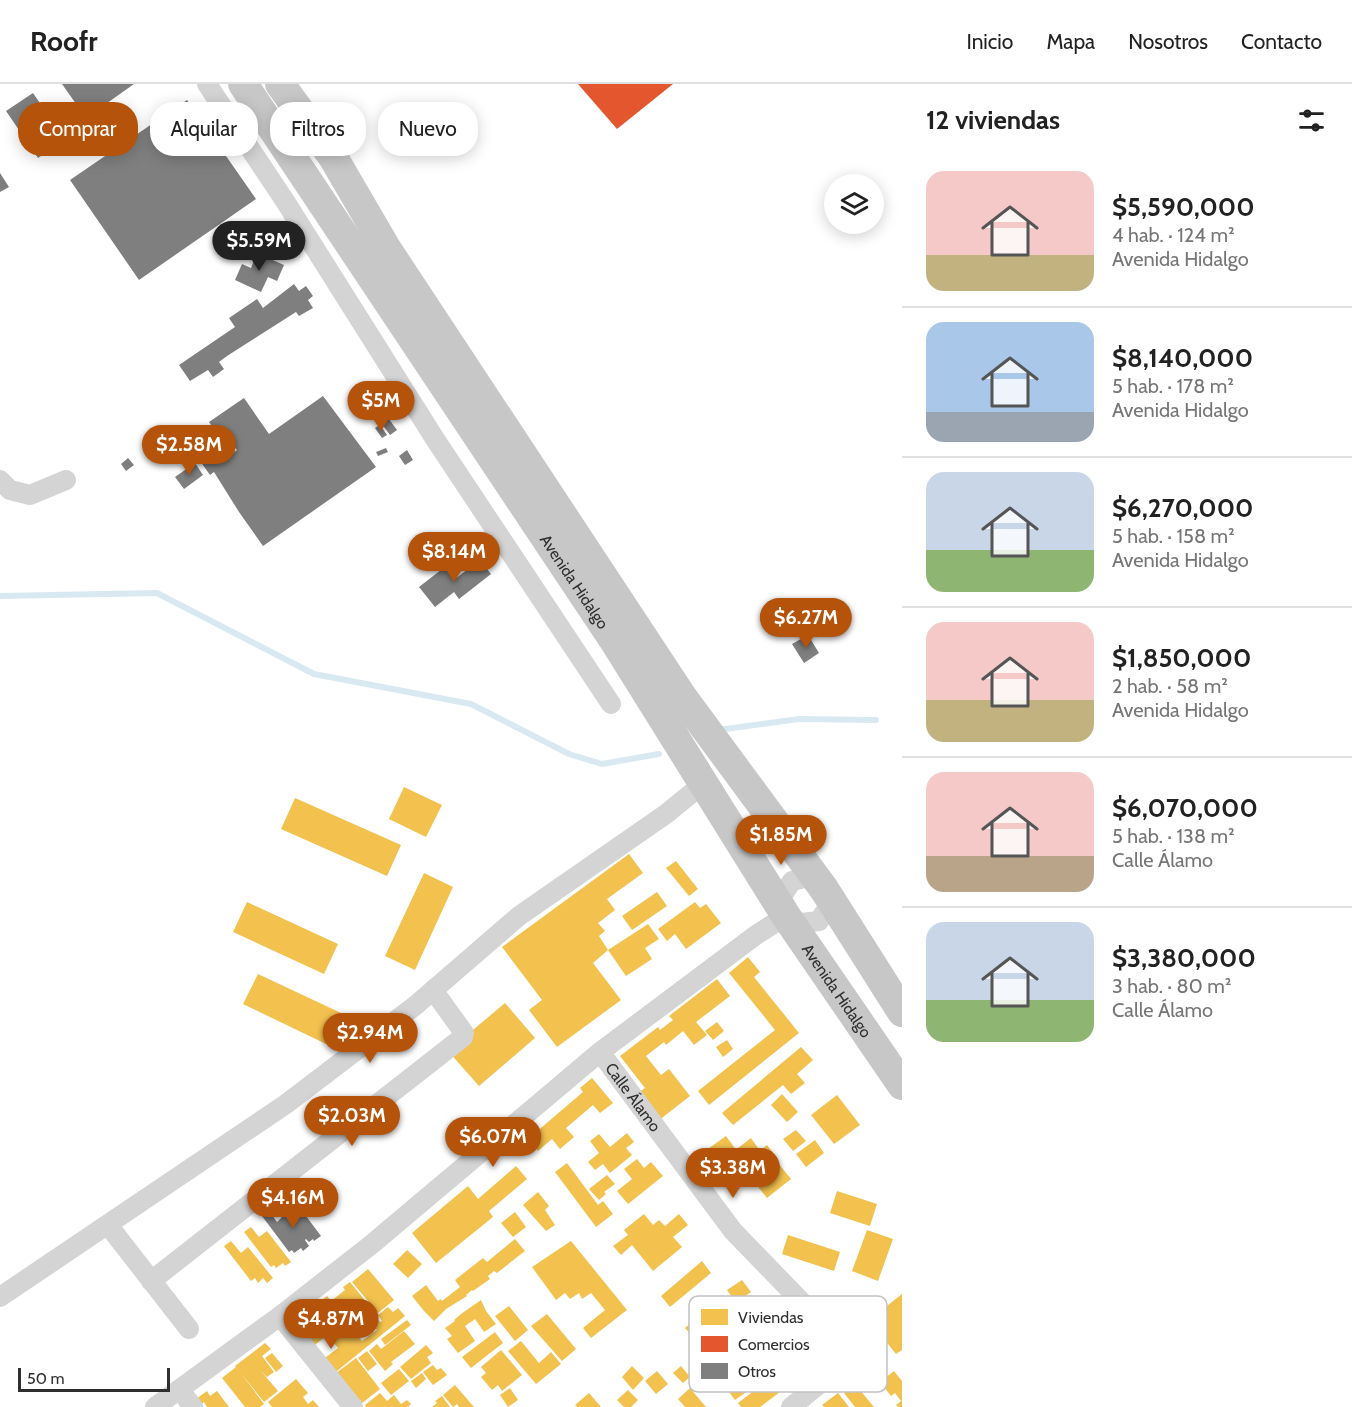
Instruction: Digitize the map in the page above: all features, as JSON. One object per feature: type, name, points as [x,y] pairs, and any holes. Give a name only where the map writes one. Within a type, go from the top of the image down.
[{"type":"main road","name":"Avenida Hidalgo","points":[[243,84],[604,625],[786,916],[902,1085]]},
{"type":"main road","name":"Avenida Hidalgo","points":[[280,84],[333,157],[386,248],[683,698],[824,889],[902,1012]]},
{"type":"street","points":[[207,84],[285,201],[435,440],[611,704]]},
{"type":"street","points":[[0,480],[10,490],[30,495],[66,480]]},
{"type":"street","points":[[0,1297],[286,1104],[416,1005],[519,916],[666,814],[704,783]]},
{"type":"street","points":[[808,877],[824,889],[828,907],[819,921],[801,923],[786,916],[782,896],[792,881],[808,877]]},
{"type":"street","points":[[155,1407],[280,1316],[372,1244],[600,1053],[756,935],[786,916]]},
{"type":"street","points":[[151,1281],[463,1037],[464,1033],[433,990]]},
{"type":"street","name":"Calle Álamo","points":[[600,1053],[733,1231],[796,1296]]},
{"type":"street","points":[[108,1225],[189,1329]]},
{"type":"street","points":[[280,1316],[352,1407]]},
{"type":"street","points":[[180,1390],[194,1407]]},
{"type":"street","points":[[791,1407],[810,1392]]},
{"type":"building: Viviendas","points":[[404,787],[442,805],[426,837],[389,819]]},
{"type":"building: Viviendas","points":[[295,798],[401,845],[387,876],[281,829]]},
{"type":"building: Viviendas","points":[[629,854],[643,873],[607,899],[615,910],[598,923],[605,931],[599,936],[608,950],[593,963],[621,1000],[557,1047],[529,1010],[542,1000],[502,947]]},
{"type":"building: Viviendas","points":[[676,861],[698,889],[689,896],[666,868]]},
{"type":"building: Viviendas","points":[[424,873],[453,887],[415,970],[385,956]]},
{"type":"building: Viviendas","points":[[657,892],[667,906],[632,930],[622,916]]},
{"type":"building: Viviendas","points":[[247,902],[338,944],[324,974],[233,932]]},
{"type":"building: Viviendas","points":[[695,902],[700,908],[706,904],[721,923],[686,949],[675,934],[667,941],[658,929]]},
{"type":"building: Viviendas","points":[[648,924],[659,939],[645,948],[652,959],[626,976],[608,950]]},
{"type":"building: Viviendas","points":[[748,957],[760,972],[754,977],[799,1033],[709,1105],[698,1091],[775,1030],[729,973]]},
{"type":"building: Viviendas","points":[[258,974],[341,1013],[326,1044],[243,1004]]},
{"type":"building: Viviendas","points":[[717,979],[730,996],[696,1022],[707,1035],[694,1045],[683,1031],[666,1045],[664,1042],[646,1056],[661,1075],[669,1069],[690,1096],[658,1121],[636,1094],[645,1088],[620,1056],[658,1027],[660,1030],[673,1020],[669,1016]]},
{"type":"building: Viviendas","points":[[505,1003],[535,1038],[479,1086],[448,1051]]},
{"type":"building: Viviendas","points":[[717,1022],[724,1031],[713,1040],[705,1031]]},
{"type":"building: Viviendas","points":[[727,1040],[733,1049],[723,1057],[716,1047]]},
{"type":"building: Viviendas","points":[[801,1047],[813,1060],[797,1074],[805,1083],[791,1094],[783,1085],[733,1125],[722,1113]]},
{"type":"building: Viviendas","points":[[592,1078],[613,1103],[600,1113],[593,1105],[566,1128],[574,1137],[560,1149],[552,1139],[538,1151],[528,1139],[583,1092],[580,1088]]},
{"type":"building: Viviendas","points":[[782,1094],[798,1112],[787,1122],[771,1105]]},
{"type":"building: Viviendas","points":[[837,1095],[860,1125],[834,1144],[811,1115]]},
{"type":"building: Viviendas","points":[[796,1130],[806,1141],[793,1151],[783,1139]]},
{"type":"building: Viviendas","points":[[627,1133],[634,1142],[626,1148],[632,1155],[610,1173],[603,1164],[595,1170],[588,1162],[599,1153],[590,1141],[599,1134],[610,1147]]},
{"type":"building: Viviendas","points":[[726,1136],[750,1169],[732,1183],[727,1175],[712,1186],[700,1170],[712,1161],[705,1151]]},
{"type":"building: Viviendas","points":[[751,1138],[758,1148],[745,1157],[738,1148]]},
{"type":"building: Viviendas","points":[[815,1140],[824,1153],[806,1167],[796,1154]]},
{"type":"building: Viviendas","points":[[767,1145],[777,1158],[758,1173],[748,1160]]},
{"type":"building: Viviendas","points":[[637,1159],[644,1168],[651,1162],[663,1176],[628,1204],[617,1191],[632,1179],[624,1169]]},
{"type":"building: Viviendas","points":[[567,1163],[598,1205],[603,1201],[613,1214],[596,1227],[555,1172]]},
{"type":"building: Viviendas","points":[[778,1163],[791,1179],[767,1198],[754,1182]]},
{"type":"building: Viviendas","points":[[516,1166],[527,1179],[489,1211],[493,1217],[436,1263],[412,1233],[468,1186],[478,1199]]},
{"type":"building: Viviendas","points":[[607,1175],[615,1184],[604,1192],[606,1194],[599,1200],[589,1189]]},
{"type":"building: Viviendas","points":[[837,1191],[877,1204],[870,1226],[830,1213]]},
{"type":"building: Viviendas","points":[[538,1192],[549,1206],[545,1210],[555,1225],[546,1231],[523,1205]]},
{"type":"building: Viviendas","points":[[515,1212],[526,1227],[513,1237],[501,1223]]},
{"type":"building: Viviendas","points":[[644,1214],[653,1225],[659,1220],[665,1226],[679,1214],[688,1225],[673,1237],[682,1247],[653,1271],[632,1245],[621,1255],[613,1246],[628,1235],[624,1230]]},
{"type":"building: Viviendas","points":[[251,1227],[259,1237],[267,1231],[291,1262],[285,1266],[283,1263],[276,1268],[274,1265],[271,1267],[244,1232]]},
{"type":"building: Viviendas","points":[[867,1230],[893,1239],[878,1281],[852,1271]]},
{"type":"building: Viviendas","points":[[788,1235],[840,1252],[834,1271],[782,1254]]},
{"type":"building: Viviendas","points":[[515,1239],[525,1251],[497,1273],[494,1271],[488,1276],[490,1279],[446,1309],[434,1321],[412,1296],[426,1285],[438,1301],[441,1299],[442,1301],[460,1287],[455,1280],[483,1258],[487,1262]]},
{"type":"building: Viviendas","points":[[231,1241],[241,1253],[248,1247],[273,1278],[267,1283],[263,1278],[258,1283],[255,1278],[251,1281],[224,1246]]},
{"type":"building: Viviendas","points":[[571,1241],[627,1310],[591,1338],[583,1328],[605,1310],[591,1293],[582,1299],[579,1293],[570,1299],[565,1293],[556,1300],[532,1267]]},
{"type":"building: Viviendas","points":[[407,1250],[422,1264],[408,1278],[393,1264]]},
{"type":"building: Viviendas","points":[[702,1261],[711,1273],[670,1307],[661,1296]]},
{"type":"building: Viviendas","points":[[368,1269],[394,1300],[378,1313],[352,1282]]},
{"type":"building: Viviendas","points":[[742,1280],[751,1292],[746,1296],[731,1296],[727,1290]]},
{"type":"building: Viviendas","points":[[350,1282],[367,1303],[356,1311],[360,1315],[349,1323],[346,1319],[330,1332],[312,1308],[327,1296],[331,1301],[345,1290],[343,1287]]},
{"type":"building: Viviendas","points":[[902,1294],[902,1350],[896,1354],[887,1343],[887,1306]]},
{"type":"building: Viviendas","points":[[481,1300],[496,1324],[484,1332],[475,1319],[465,1326],[475,1341],[458,1353],[447,1339],[452,1336],[445,1328]]},
{"type":"building: Viviendas","points":[[369,1306],[376,1315],[367,1322],[360,1312]]},
{"type":"building: Viviendas","points":[[509,1306],[528,1330],[515,1341],[495,1316]]},
{"type":"building: Viviendas","points":[[388,1307],[393,1312],[398,1308],[405,1316],[332,1375],[321,1361],[338,1348],[330,1338],[351,1324],[362,1341],[377,1330],[371,1332],[365,1325],[376,1317],[380,1322],[382,1321],[378,1315]]},
{"type":"building: Viviendas","points":[[309,1308],[315,1315],[303,1323],[298,1317]]},
{"type":"building: Viviendas","points":[[547,1314],[576,1349],[562,1361],[531,1326]]},
{"type":"building: Viviendas","points":[[361,1317],[366,1323],[357,1330],[353,1324]]},
{"type":"building: Viviendas","points":[[407,1320],[411,1325],[385,1345],[381,1339]]},
{"type":"building: Viviendas","points":[[311,1321],[324,1338],[309,1349],[296,1332]]},
{"type":"building: Viviendas","points":[[404,1331],[415,1344],[391,1362],[393,1364],[385,1371],[369,1351],[377,1344],[381,1349]]},
{"type":"building: Viviendas","points":[[495,1332],[503,1343],[471,1368],[462,1357]]},
{"type":"building: Viviendas","points":[[521,1341],[539,1363],[551,1352],[561,1364],[536,1384],[508,1351]]},
{"type":"building: Viviendas","points":[[265,1343],[271,1349],[262,1356],[274,1372],[267,1377],[261,1371],[278,1391],[264,1402],[240,1372],[264,1404],[260,1407],[245,1407],[222,1378]]},
{"type":"building: Viviendas","points":[[426,1345],[433,1353],[427,1357],[431,1363],[411,1379],[400,1367]]},
{"type":"building: Viviendas","points":[[501,1350],[522,1375],[502,1391],[498,1385],[492,1390],[481,1377],[486,1373],[481,1367]]},
{"type":"building: Viviendas","points":[[367,1351],[377,1364],[368,1371],[358,1358]]},
{"type":"building: Viviendas","points":[[272,1353],[283,1366],[276,1372],[265,1358]]},
{"type":"building: Viviendas","points":[[356,1358],[380,1389],[357,1407],[336,1373]]},
{"type":"building: Viviendas","points":[[433,1365],[437,1370],[441,1368],[447,1375],[433,1385],[423,1372]]},
{"type":"building: Viviendas","points":[[632,1366],[644,1378],[633,1390],[622,1377]]},
{"type":"building: Viviendas","points":[[681,1366],[689,1378],[683,1383],[673,1373]]},
{"type":"building: Viviendas","points":[[399,1369],[409,1381],[391,1395],[381,1383]]},
{"type":"building: Viviendas","points":[[657,1371],[668,1384],[656,1394],[645,1381]]},
{"type":"building: Viviendas","points":[[894,1371],[902,1381],[902,1407],[896,1405],[901,1401],[895,1393],[891,1396],[887,1391],[887,1376]]},
{"type":"building: Viviendas","points":[[422,1373],[426,1379],[416,1388],[411,1381]]},
{"type":"building: Viviendas","points":[[296,1379],[308,1393],[303,1397],[308,1404],[313,1400],[319,1407],[272,1407],[268,1402]]},
{"type":"building: Viviendas","points":[[455,1385],[474,1407],[459,1407],[457,1404],[453,1407],[443,1395]]},
{"type":"building: Viviendas","points":[[510,1388],[518,1400],[508,1407],[500,1395]]},
{"type":"building: Viviendas","points":[[689,1389],[689,1392],[693,1392],[706,1407],[685,1407],[678,1399]]},
{"type":"building: Viviendas","points":[[628,1390],[638,1400],[631,1407],[624,1407],[617,1400]]},
{"type":"building: Viviendas","points":[[207,1391],[210,1396],[217,1391],[229,1407],[207,1407],[204,1402],[198,1407],[192,1402]]},
{"type":"building: Viviendas","points":[[729,1392],[746,1392],[735,1400]]},
{"type":"building: Viviendas","points":[[753,1392],[780,1392],[760,1407],[741,1407],[738,1403]]},
{"type":"building: Viviendas","points":[[862,1392],[874,1407],[855,1407],[844,1393]]},
{"type":"building: Viviendas","points":[[380,1393],[387,1401],[394,1395],[401,1404],[407,1400],[411,1404],[408,1407],[366,1407],[365,1405]]},
{"type":"building: Viviendas","points":[[589,1393],[601,1407],[577,1407],[575,1405]]},
{"type":"building: Viviendas","points":[[838,1393],[849,1407],[824,1407],[822,1405]]},
{"type":"building: Viviendas","points":[[442,1396],[450,1407],[432,1407],[437,1403],[435,1401]]},
{"type":"building: Comercios","points":[[578,84],[673,84],[617,129]]},
{"type":"building: Otros","points":[[62,84],[134,84],[109,102],[75,102]]},
{"type":"building: Otros","points":[[33,93],[39,102],[20,102]]},
{"type":"building: Otros","points":[[18,103],[18,129],[6,111]]},
{"type":"building: Otros","points":[[150,125],[150,156],[226,156],[256,199],[139,280],[70,180],[105,156],[138,156],[138,134]]},
{"type":"building: Otros","points":[[0,173],[9,187],[0,192]]},
{"type":"building: Otros","points":[[260,227],[266,234],[260,239],[254,231]]},
{"type":"building: Otros","points":[[257,253],[284,265],[277,281],[268,277],[261,292],[235,280],[242,264],[251,268]]},
{"type":"building: Otros","points":[[294,284],[299,291],[306,286],[313,296],[308,300],[313,308],[299,316],[296,312],[227,356],[219,362],[224,369],[213,377],[208,370],[190,381],[179,365],[235,327],[229,318],[257,299],[263,308]]},
{"type":"building: Otros","points":[[323,396],[376,467],[263,546],[214,472],[210,475],[198,458],[218,444],[227,458],[237,450],[221,428],[216,432],[209,422],[244,398],[269,434]]},
{"type":"building: Otros","points":[[386,415],[397,430],[390,435],[379,420]]},
{"type":"building: Otros","points":[[380,425],[387,435],[382,438],[375,428]]},
{"type":"building: Otros","points":[[386,448],[388,452],[378,456],[376,452]]},
{"type":"building: Otros","points":[[407,450],[413,460],[405,465],[399,456]]},
{"type":"building: Otros","points":[[128,458],[134,465],[126,471],[121,464]]},
{"type":"building: Otros","points":[[195,463],[203,475],[184,489],[175,477]]},
{"type":"building: Otros","points":[[480,560],[491,574],[459,599],[454,592],[435,607],[419,587],[446,566],[455,579]]},
{"type":"building: Otros","points":[[808,635],[819,653],[804,663],[792,644]]},
{"type":"building: Otros","points":[[280,1204],[289,1216],[300,1208],[321,1236],[309,1242],[306,1239],[309,1246],[303,1251],[301,1248],[294,1253],[292,1250],[289,1252],[262,1216],[269,1211],[277,1222],[282,1217],[275,1208]]},
{"type":"waterway","points":[[0,596],[157,593],[314,674],[471,704],[569,754],[602,764],[659,754]]},
{"type":"waterway","points":[[718,730],[799,719],[876,720]]}]
